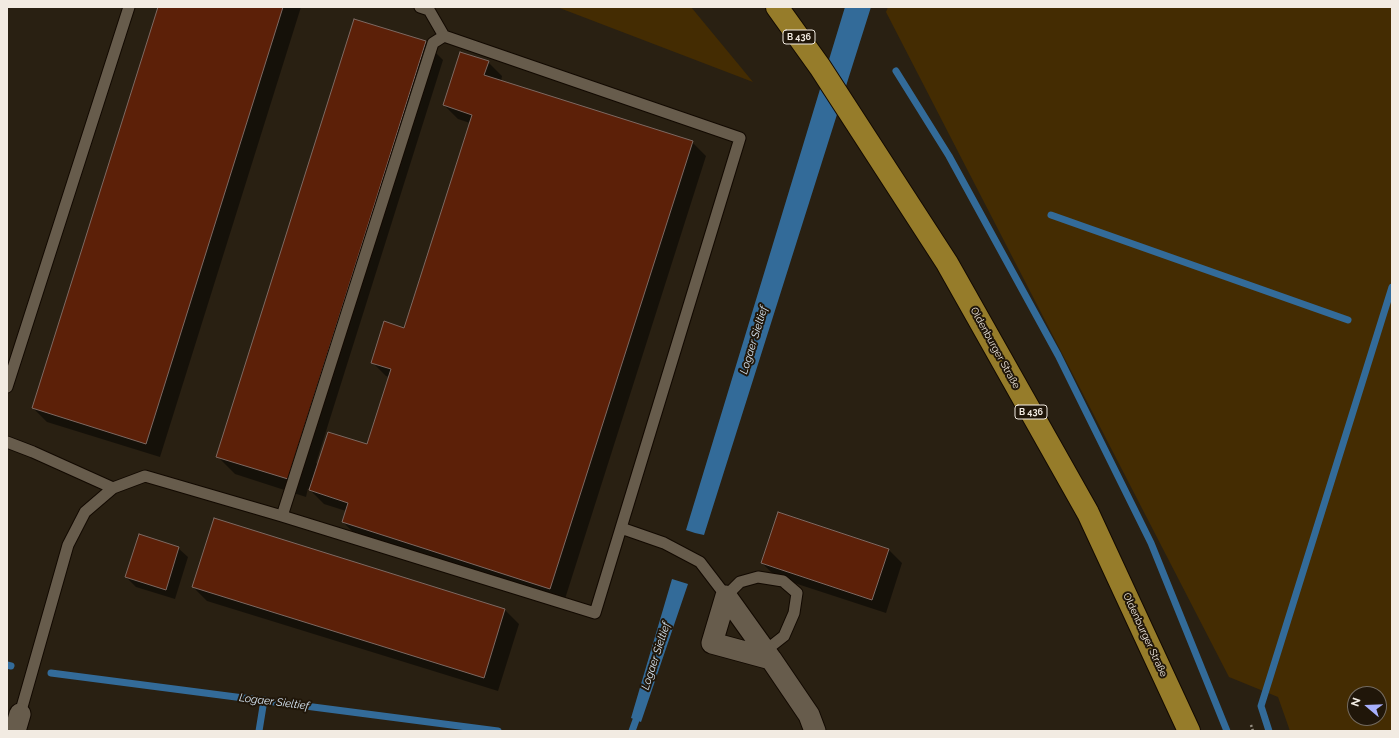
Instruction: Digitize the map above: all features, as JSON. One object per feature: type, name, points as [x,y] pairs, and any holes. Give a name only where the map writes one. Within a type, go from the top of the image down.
[{"type":"main road","name":"Oldenburger Straße","points":[[777,7],[820,66],[947,263],[1088,513],[1189,731]]},
{"type":"street","points":[[726,596],[712,643],[768,655]]},
{"type":"street","points":[[726,596],[808,715],[815,731]]},
{"type":"lane","points":[[7,387],[129,7]]},
{"type":"lane","points":[[18,722],[68,546],[85,512],[113,488],[145,476],[282,516],[595,612],[740,138],[444,36],[429,10],[420,7]]},
{"type":"lane","points":[[282,516],[433,42],[444,36]]},
{"type":"lane","points":[[7,442],[113,488]]},
{"type":"lane","points":[[621,528],[664,543],[700,562],[726,596],[740,582],[758,577],[783,581],[797,593],[794,613],[784,636],[768,655]]},
{"type":"path","points":[[1251,725],[1253,731]]},
{"type":"shaded area","points":[[557,7],[691,7],[753,82]]},
{"type":"shaded area","points":[[888,7],[1392,7],[1392,731],[1290,731],[1278,697],[1229,677],[886,12]]},
{"type":"water","points":[[845,7],[871,7],[704,535],[695,533],[686,530]]},
{"type":"water","points":[[672,579],[688,584],[641,722],[631,718]]},
{"type":"building","points":[[158,7],[283,7],[146,444],[32,408]]},
{"type":"building","points":[[354,19],[426,41],[288,479],[216,457]]},
{"type":"building","points":[[460,52],[489,61],[484,75],[693,141],[550,589],[342,522],[348,503],[309,490],[328,432],[367,444],[391,369],[371,363],[384,321],[404,328],[472,115],[443,105]]},
{"type":"building","points":[[778,512],[889,549],[872,600],[761,563]]},
{"type":"building","points":[[214,518],[505,609],[484,678],[192,587]]},
{"type":"building","points":[[139,534],[179,547],[166,590],[125,577]]},
{"type":"waterway","points":[[896,71],[949,156],[1058,355],[1151,543],[1227,731]]},
{"type":"waterway","points":[[1051,215],[1348,320]]},
{"type":"waterway","points":[[1269,731],[1261,706],[1392,287]]},
{"type":"waterway","name":"Logaer Sieltief","points":[[7,665],[11,666]]},
{"type":"waterway","name":"Logaer Sieltief","points":[[51,673],[498,731]]},
{"type":"waterway","points":[[259,731],[264,700]]},
{"type":"waterway","name":"Logaer Sieltief","points":[[632,731],[636,720]]}]
